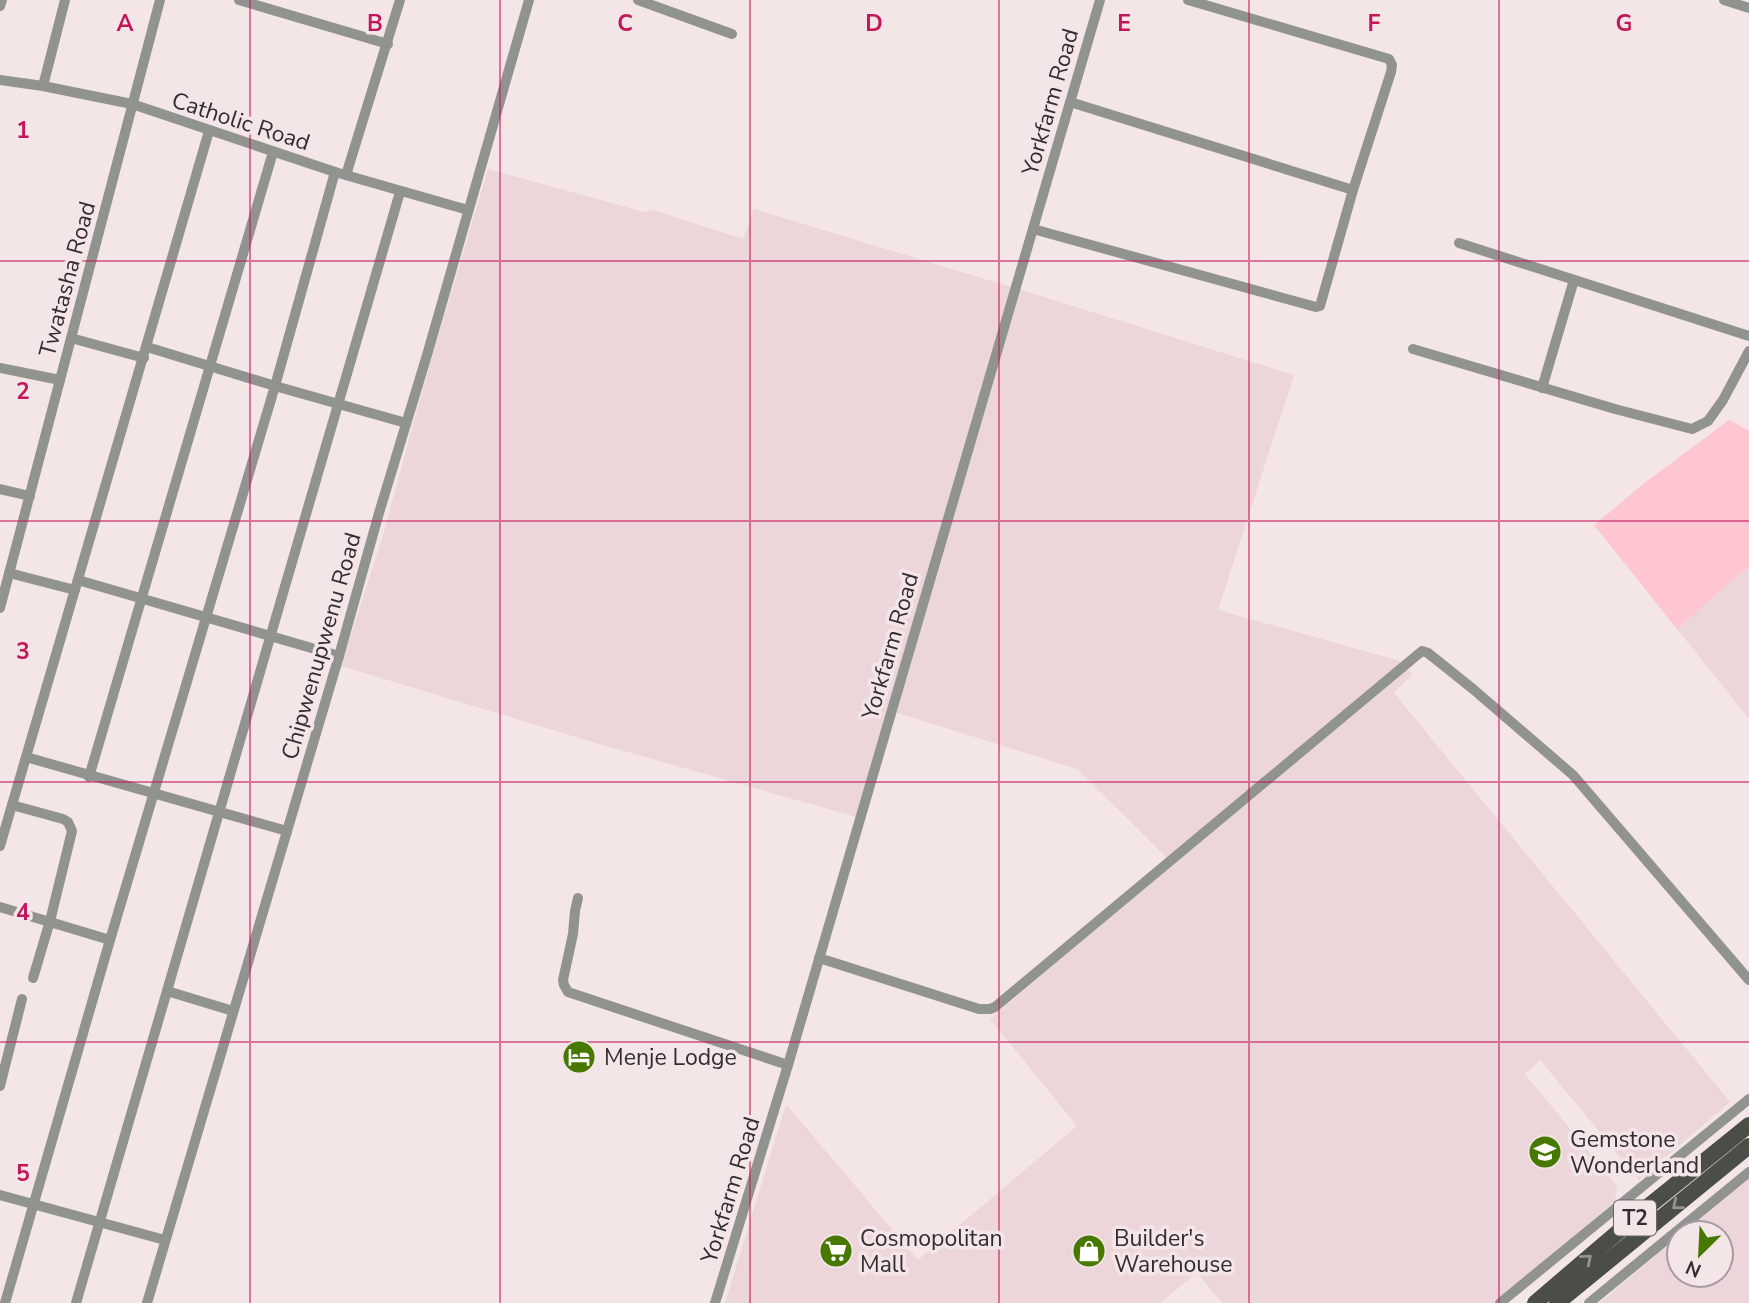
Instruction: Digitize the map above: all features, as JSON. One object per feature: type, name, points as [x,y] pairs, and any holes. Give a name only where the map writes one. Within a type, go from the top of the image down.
[{"type":"main road","name":"T2","points":[[1543,1300],[1645,1209],[1749,1125]]},
{"type":"main road","name":"T2","points":[[1543,1300],[1601,1267],[1749,1146]]},
{"type":"street","points":[[0,6],[2,0]]},
{"type":"street","points":[[43,86],[65,0]]},
{"type":"street","name":"Twatasha Road","points":[[0,608],[160,0]]},
{"type":"street","points":[[239,0],[263,3],[388,44]]},
{"type":"street","points":[[346,175],[400,0]]},
{"type":"street","name":"Chipwenupwenu Road","points":[[147,1303],[339,656],[529,0]]},
{"type":"street","points":[[638,0],[732,34]]},
{"type":"street","name":"Yorkfarm Road","points":[[715,1303],[788,1065],[1100,0]]},
{"type":"street","points":[[1033,229],[1315,307],[1320,306],[1392,65],[1389,59],[1188,0]]},
{"type":"street","points":[[1724,0],[1749,8]]},
{"type":"street","name":"Catholic Road","points":[[0,80],[132,104],[335,172],[468,210]]},
{"type":"street","points":[[1070,102],[1353,190]]},
{"type":"street","points":[[0,846],[209,131]]},
{"type":"street","points":[[89,776],[273,152]]},
{"type":"street","points":[[5,1303],[275,386],[335,172]]},
{"type":"street","points":[[76,1303],[400,192]]},
{"type":"street","points":[[1459,243],[1749,336]]},
{"type":"street","points":[[1542,388],[1574,280]]},
{"type":"street","points":[[71,338],[144,358]]},
{"type":"street","points":[[147,347],[406,423]]},
{"type":"street","points":[[1413,349],[1692,429],[1708,421],[1723,400],[1749,351]]},
{"type":"street","points":[[0,368],[60,380]]},
{"type":"street","points":[[0,489],[30,496]]},
{"type":"street","points":[[9,573],[142,598],[339,656]]},
{"type":"street","points":[[819,958],[979,1009],[995,1007],[1422,651],[1473,689],[1573,775],[1749,980]]},
{"type":"street","points":[[26,757],[287,831]]},
{"type":"street","points":[[12,805],[63,819],[71,826],[72,835],[33,978]]},
{"type":"street","points":[[578,898],[564,980],[568,992],[788,1065]]},
{"type":"street","points":[[0,907],[110,940]]},
{"type":"street","points":[[167,991],[233,1010]]},
{"type":"street","points":[[0,1086],[22,999]]},
{"type":"street","points":[[1500,1303],[1749,1099]]},
{"type":"street","points":[[1589,1303],[1749,1172]]},
{"type":"street","points":[[1713,1176],[1721,1195]]},
{"type":"street","points":[[0,1195],[165,1240]]},
{"type":"street","points":[[1601,1267],[1602,1292]]},
{"type":"shaded area","points":[[488,169],[644,212],[653,210],[743,239],[754,209],[1294,375],[1218,610],[1400,661],[1412,674],[1394,693],[1730,1102],[1639,1180],[1540,1060],[1525,1074],[1617,1186],[1615,1201],[1494,1303],[1222,1303],[1197,1273],[1160,1303],[725,1303],[786,1104],[918,1260],[1077,1126],[990,1019],[1173,864],[1077,769],[891,711],[860,818],[596,743],[341,666],[384,532],[421,395]]},
{"type":"shaded area","points":[[1729,420],[1749,431],[1749,566],[1677,629],[1594,525],[1643,484]]},
{"type":"shaded area","points":[[1749,566],[1749,719],[1677,629]]},
{"type":"shaded area","points":[[1749,1179],[1749,1303],[1600,1303],[1665,1248],[1665,1289],[1735,1289],[1735,1219],[1700,1219]]},
{"type":"place","name":"Menje Lodge","points":[[579,1057]]},
{"type":"place","name":"Gemstone Wonderland","points":[[1545,1152]]},
{"type":"place","name":"Cosmopolitan Mall","points":[[836,1251]]},
{"type":"place","name":"Builder's Warehouse","points":[[1089,1251]]}]
